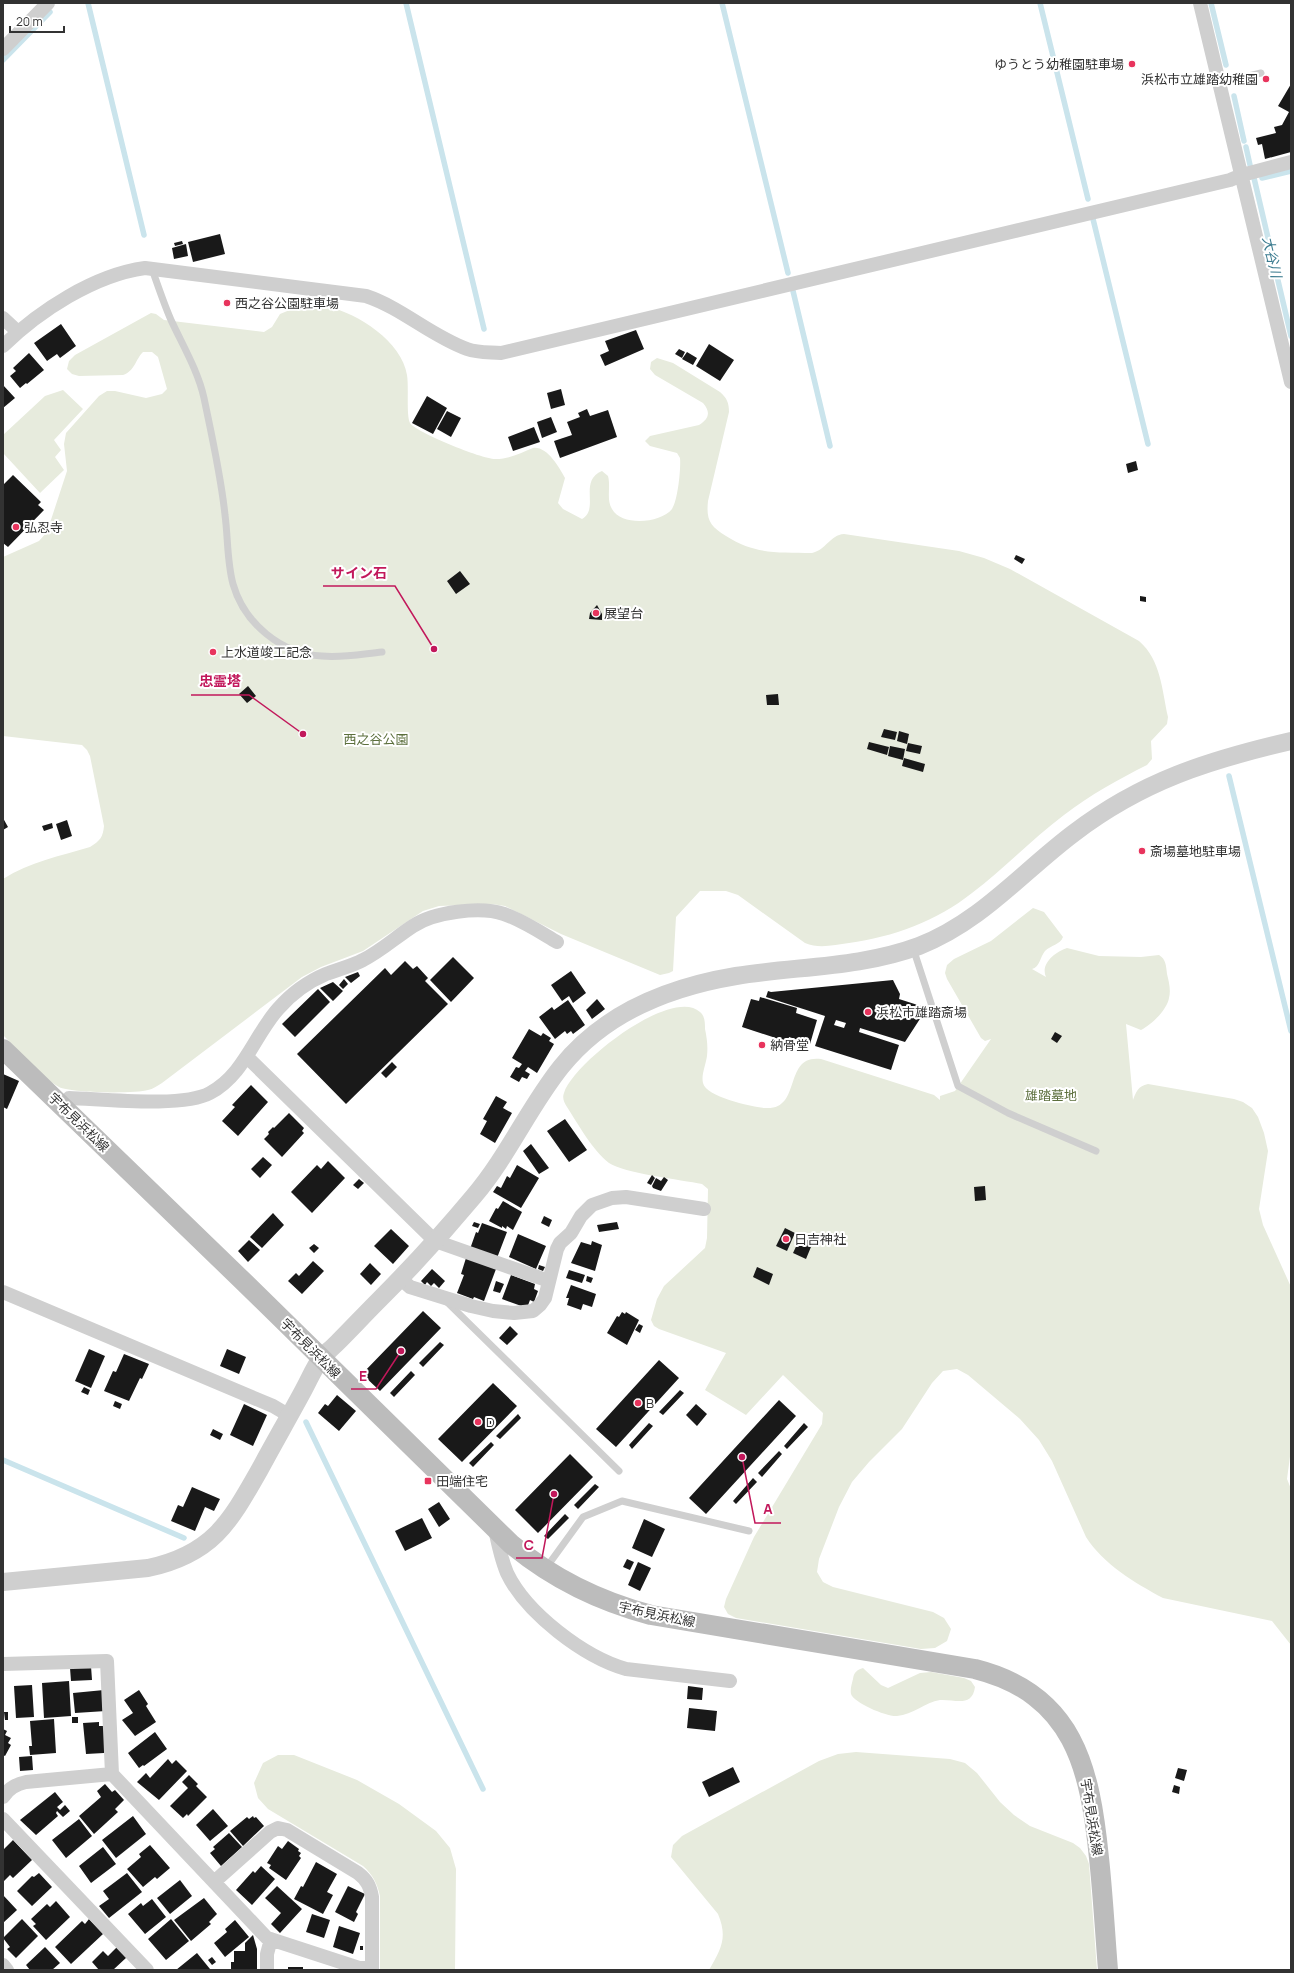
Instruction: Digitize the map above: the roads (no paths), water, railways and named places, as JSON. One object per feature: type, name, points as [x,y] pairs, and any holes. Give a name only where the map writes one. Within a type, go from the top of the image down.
[{"type":"main road","name":"宇布見浜松線","points":[[3,1049],[495,1529],[511,1544],[545,1570],[585,1593],[621,1607],[651,1615],[975,1669],[1005,1678],[1031,1693],[1043,1703],[1072,1738],[1084,1767],[1096,1823],[1108,1970]]},
{"type":"street","points":[[3,49],[48,3]]},
{"type":"street","points":[[1200,3],[1291,382]]},
{"type":"street","points":[[3,346],[18,332],[72,294],[132,270],[152,269],[366,296],[387,304],[468,349],[501,353],[1230,180],[1242,175],[1291,162]]},
{"type":"street","points":[[3,318],[18,332]]},
{"type":"street","points":[[3,1582],[148,1568],[174,1561],[194,1552],[219,1533],[229,1520],[290,1416],[321,1358],[435,1241],[487,1181],[562,1066],[594,1034],[619,1016],[632,1008],[672,992],[727,978],[880,958],[912,948],[944,935],[982,911],[1077,830],[1135,794],[1176,774],[1212,761],[1291,741]]},
{"type":"street","points":[[62,1106],[69,1098],[177,1101],[198,1098],[222,1086],[232,1077],[277,1011],[290,996],[307,984],[325,975],[367,958],[426,918],[441,913],[503,913],[557,942]]},
{"type":"street","points":[[247,1057],[435,1241],[549,1281]]},
{"type":"street","points":[[400,1278],[410,1287],[482,1309],[524,1312],[533,1311],[545,1298],[560,1243],[571,1233],[581,1216],[592,1205],[612,1198],[626,1197],[704,1209]]},
{"type":"street","points":[[3,1292],[273,1406],[290,1416]]},
{"type":"street","points":[[495,1529],[502,1559],[515,1587],[535,1610],[586,1652],[605,1662],[626,1669],[730,1681]]},
{"type":"street","points":[[3,1664],[107,1661],[112,1774],[214,1882],[267,1938],[359,1968],[372,1969],[372,1897],[370,1887],[365,1879],[358,1873],[287,1830],[278,1828],[270,1832],[214,1882]]},
{"type":"street","points":[[3,1797],[8,1790],[16,1784],[112,1774]]},
{"type":"street","points":[[3,1819],[148,1970]]},
{"type":"street","points":[[267,1970],[267,1954],[271,1939]]},
{"type":"street","points":[[3,1965],[7,1970]]},
{"type":"lane","points":[[1220,83],[1261,73]]},
{"type":"lane","points":[[152,269],[170,318],[192,363],[203,396],[217,461],[225,513],[231,573],[240,600],[248,615],[259,628],[273,639],[287,647],[304,653],[320,656],[337,656],[382,652]]},
{"type":"lane","points":[[912,948],[958,1086],[1008,1113],[1096,1151]]},
{"type":"lane","points":[[442,1297],[619,1471]]},
{"type":"lane","points":[[545,1570],[583,1517],[622,1501],[749,1531]]},
{"type":"waterway","points":[[88,3],[144,235]]},
{"type":"waterway","points":[[406,3],[484,329]]},
{"type":"waterway","points":[[722,3],[788,273]]},
{"type":"waterway","points":[[1040,3],[1088,199]]},
{"type":"waterway","name":"大谷川","points":[[1211,3],[1226,65]]},
{"type":"waterway","points":[[3,60],[50,12]]},
{"type":"waterway","name":"大谷川","points":[[1234,96],[1244,141]]},
{"type":"waterway","name":"大谷川","points":[[1246,147],[1250,165]]},
{"type":"waterway","points":[[1262,178],[1291,171]]},
{"type":"waterway","name":"大谷川","points":[[1254,178],[1291,336]]},
{"type":"waterway","points":[[1093,219],[1148,444]]},
{"type":"waterway","points":[[793,291],[830,446]]},
{"type":"waterway","points":[[1229,776],[1291,1031]]},
{"type":"waterway","points":[[306,1422],[483,1789]]},
{"type":"waterway","points":[[3,1460],[184,1538]]},
{"type":"place","name":"ゆうとう幼稚園駐車場","points":[[1132,64]]},
{"type":"place","name":"浜松市立雄踏幼稚園","points":[[1266,79]]},
{"type":"place","name":"西之谷公園駐車場","points":[[227,303]]},
{"type":"place","name":"弘忍寺","points":[[16,527]]},
{"type":"place","name":"展望台","points":[[596,613]]},
{"type":"place","name":"サイン石","points":[[434,649]]},
{"type":"place","name":"上水道竣工記念","points":[[213,652]]},
{"type":"place","name":"忠霊塔","points":[[303,734]]},
{"type":"place","name":"斎場墓地駐車場","points":[[1142,851]]},
{"type":"place","name":"浜松市雄踏斎場","points":[[868,1012]]},
{"type":"place","name":"納骨堂","points":[[762,1045]]},
{"type":"place","name":"日吉神社","points":[[786,1239]]},
{"type":"place","name":"E","points":[[401,1351]]},
{"type":"place","name":"B","points":[[638,1403]]},
{"type":"place","name":"D","points":[[478,1422]]},
{"type":"place","name":"A","points":[[742,1457]]},
{"type":"place","name":"田端住宅","points":[[428,1481]]},
{"type":"place","name":"C","points":[[554,1494]]},
{"type":"park label","name":"西之谷公園","points":[[376,739]]},
{"type":"park label","name":"雄踏墓地","points":[[1051,1095]]}]
